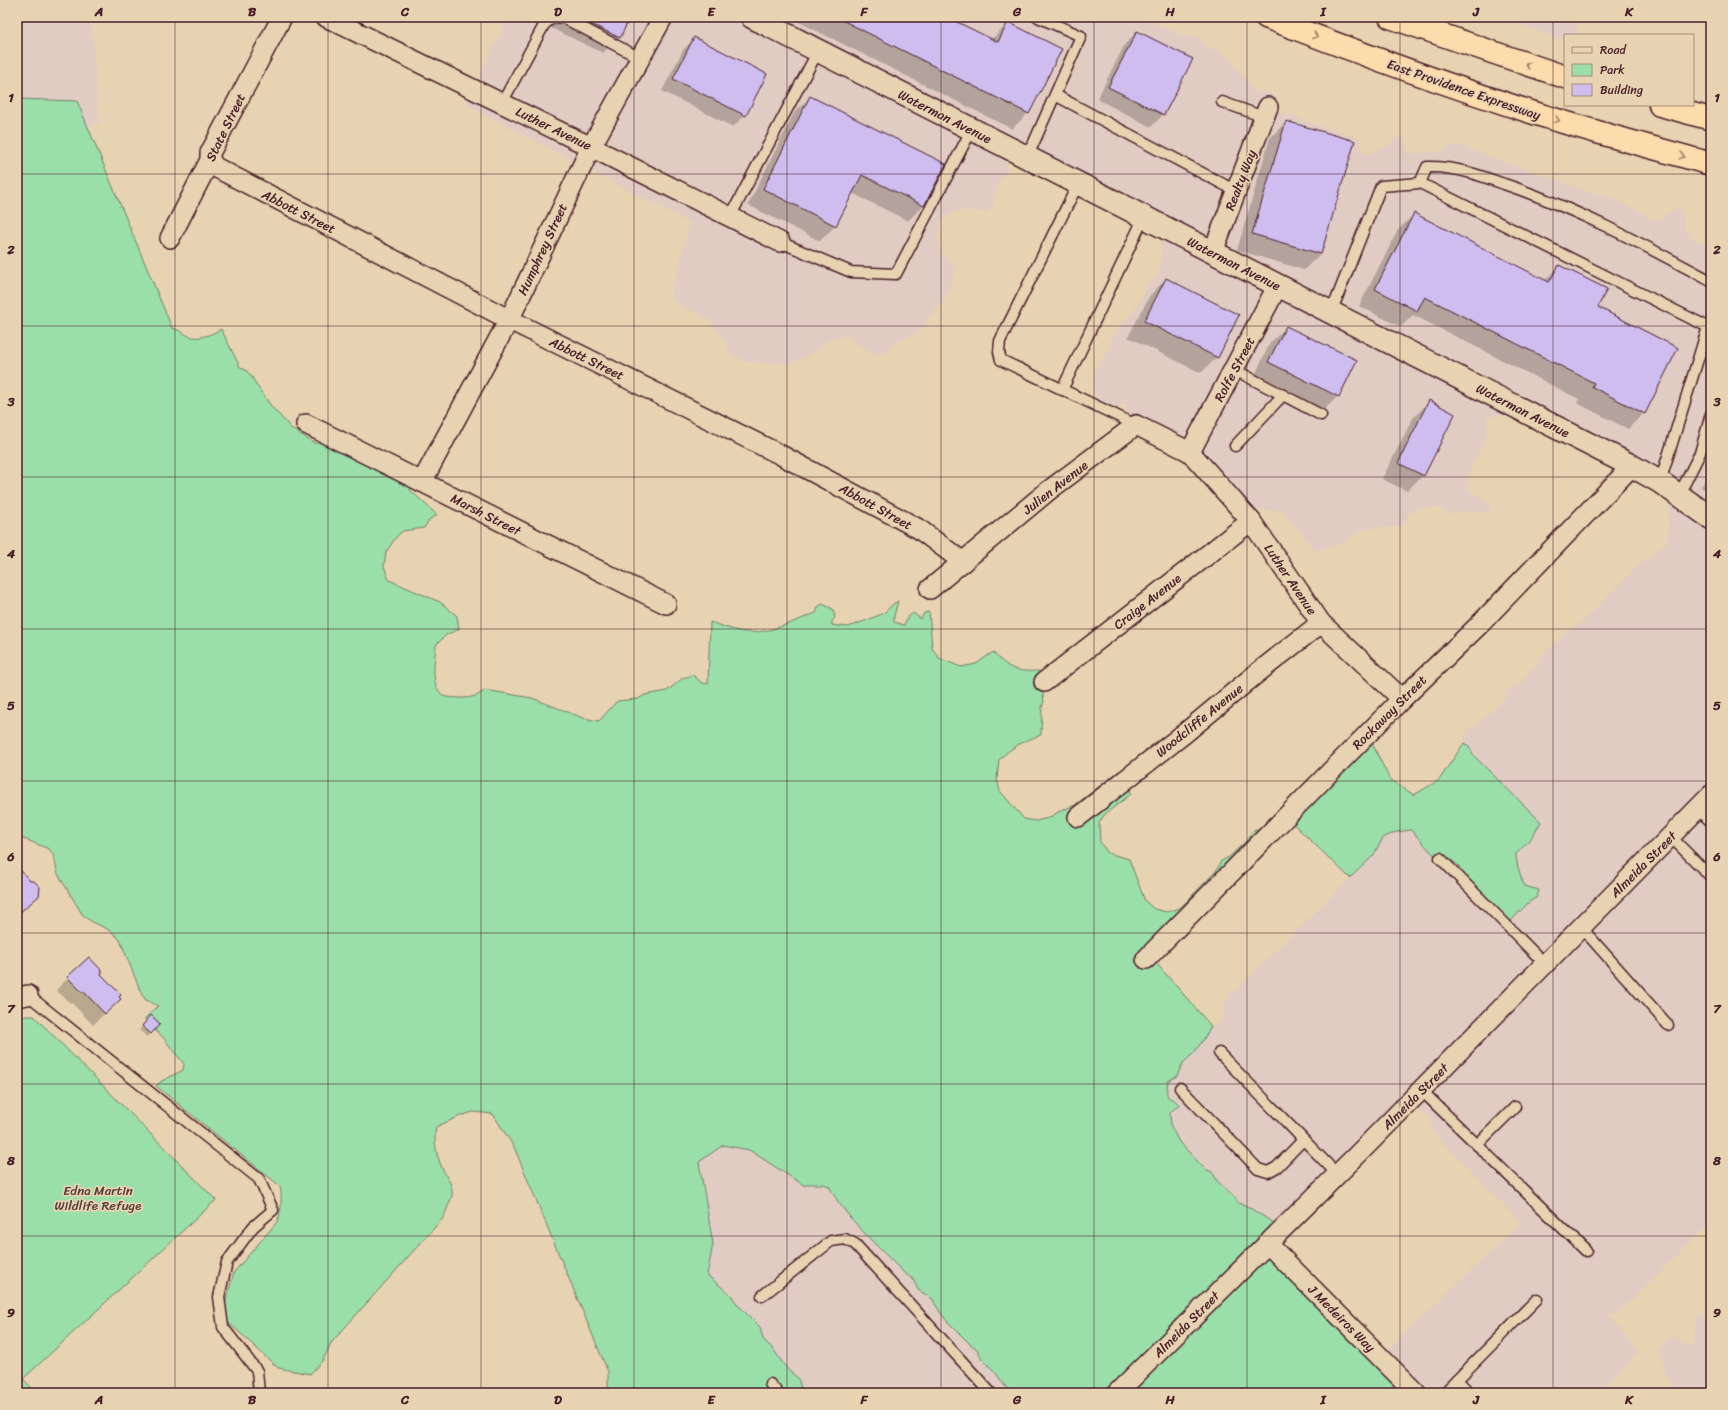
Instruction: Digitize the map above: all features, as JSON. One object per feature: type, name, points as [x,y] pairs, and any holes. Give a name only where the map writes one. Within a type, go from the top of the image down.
[{"type":"highway","name":"East Providence Expressway","points":[[1266,17],[1384,62],[1502,102],[1592,130],[1711,164]]},
{"type":"highway","points":[[1390,17],[1564,77]]},
{"type":"highway","points":[[1664,106],[1711,119]]},
{"type":"main road","name":"Waterman Avenue","points":[[752,17],[1632,466],[1660,482],[1711,518]]},
{"type":"street","name":"State Street","points":[[170,238],[210,160],[210,153],[282,17]]},
{"type":"street","name":"Luther Avenue","points":[[326,17],[780,242]]},
{"type":"street","name":"Humphrey Street","points":[[422,482],[508,319],[591,147],[662,17]]},
{"type":"street","name":"Realty Way","points":[[1213,252],[1266,112]]},
{"type":"street","name":"Abbott Street","points":[[210,160],[215,168],[508,319],[779,454],[919,530],[962,562]]},
{"type":"street","name":"Rolfe Street","points":[[1190,452],[1278,285]]},
{"type":"street","name":"Marsh Street","points":[[306,424],[666,604]]},
{"type":"street","name":"Julien Avenue","points":[[930,589],[1048,491],[1136,426]]},
{"type":"street","points":[[1136,426],[1190,452]]},
{"type":"street","name":"Luther Avenue","points":[[1190,452],[1251,521],[1321,623],[1402,698]]},
{"type":"street","name":"Rockaway Street","points":[[1146,959],[1402,698],[1478,626],[1632,466]]},
{"type":"street","name":"Craige Avenue","points":[[1044,682],[1251,521]]},
{"type":"street","name":"Woodcliffe Avenue","points":[[1078,817],[1321,623]]},
{"type":"street","name":"Almeida Street","points":[[1117,1393],[1421,1090],[1711,795]]},
{"type":"street","name":"J Medeiros Way","points":[[1267,1243],[1416,1393]]},
{"type":"lane","points":[[502,103],[544,25],[549,19],[557,17],[564,18],[640,58]]},
{"type":"lane","points":[[1027,158],[1081,36],[1038,17]]},
{"type":"lane","points":[[730,217],[818,51]]},
{"type":"lane","points":[[1055,95],[1236,191]]},
{"type":"lane","points":[[1222,102],[1266,112]]},
{"type":"lane","points":[[780,242],[850,272],[896,274],[972,129]]},
{"type":"lane","points":[[1420,182],[1427,167],[1444,166],[1492,179],[1542,196],[1612,229],[1711,281]]},
{"type":"lane","points":[[1331,313],[1381,186],[1420,182],[1710,328],[1660,482]]},
{"type":"lane","points":[[1078,184],[1000,341],[999,352],[1001,360],[1136,426]]},
{"type":"lane","points":[[1062,390],[1144,217]]},
{"type":"lane","points":[[1233,370],[1320,415]]},
{"type":"lane","points":[[1235,446],[1283,395]]},
{"type":"lane","points":[[1679,495],[1700,453],[1711,414]]},
{"type":"lane","points":[[1698,808],[1711,822]]},
{"type":"lane","points":[[1670,836],[1711,877]]},
{"type":"lane","points":[[1440,858],[1545,964]]},
{"type":"lane","points":[[1581,927],[1668,1025]]},
{"type":"lane","points":[[23,996],[259,1179],[273,1210],[253,1227],[228,1262],[219,1297],[223,1327],[257,1370],[259,1393]]},
{"type":"lane","points":[[1219,1053],[1337,1174]]},
{"type":"lane","points":[[1180,1088],[1258,1169],[1268,1172],[1277,1167],[1303,1140]]},
{"type":"lane","points":[[1421,1090],[1586,1251]]},
{"type":"lane","points":[[1477,1145],[1515,1107]]},
{"type":"lane","points":[[762,1296],[831,1241],[845,1239],[855,1244],[991,1393]]},
{"type":"lane","points":[[1444,1393],[1537,1299]]},
{"type":"lane","points":[[1457,1380],[1470,1393]]},
{"type":"lane","points":[[770,1384],[778,1393]]},
{"type":"shaded area","points":[[17,17],[91,17],[99,122],[88,127],[77,101],[17,99]]},
{"type":"shaded area","points":[[508,17],[1139,17],[1183,36],[1200,38],[1205,46],[1225,54],[1256,93],[1269,93],[1274,95],[1277,113],[1295,116],[1302,120],[1359,138],[1363,152],[1370,155],[1378,149],[1388,146],[1396,138],[1404,138],[1407,154],[1442,151],[1448,146],[1458,145],[1592,193],[1607,195],[1640,211],[1651,219],[1659,220],[1675,209],[1681,209],[1685,229],[1690,237],[1711,247],[1711,1222],[1616,1315],[1608,1314],[1638,1353],[1599,1393],[1415,1393],[1380,1357],[1521,1223],[1433,1132],[1429,1116],[1422,1113],[1415,1106],[1274,1227],[1273,1223],[1245,1205],[1238,1203],[1235,1197],[1218,1182],[1212,1172],[1205,1169],[1179,1141],[1171,1126],[1170,1113],[1175,1108],[1180,1106],[1179,1103],[1169,1099],[1166,1093],[1168,1081],[1177,1076],[1183,1063],[1193,1054],[1204,1040],[1211,1026],[1215,1026],[1222,1020],[1229,993],[1238,989],[1373,856],[1383,838],[1396,832],[1411,830],[1433,854],[1451,860],[1459,866],[1463,884],[1529,902],[1537,897],[1539,890],[1524,886],[1519,868],[1516,864],[1516,854],[1530,840],[1541,821],[1474,756],[1469,746],[1464,743],[1465,737],[1469,728],[1476,725],[1505,699],[1509,689],[1520,684],[1536,666],[1542,655],[1572,627],[1579,625],[1641,563],[1647,560],[1668,541],[1668,507],[1678,504],[1680,499],[1524,422],[1503,415],[1487,417],[1487,435],[1466,479],[1470,491],[1492,504],[1488,512],[1470,511],[1447,514],[1440,508],[1419,508],[1409,514],[1402,527],[1379,527],[1362,530],[1344,542],[1316,551],[1281,510],[1241,510],[1211,475],[1138,428],[1099,442],[1100,439],[1124,420],[1127,405],[1123,404],[1114,408],[1101,404],[1094,394],[1094,371],[1108,352],[1111,341],[1121,323],[1133,312],[1147,286],[1161,269],[1162,250],[1159,240],[1172,243],[1007,145],[1007,171],[998,183],[993,206],[987,213],[966,210],[956,211],[941,221],[937,236],[939,248],[948,260],[957,267],[945,300],[930,315],[924,328],[895,343],[884,352],[876,355],[845,336],[831,338],[811,355],[788,364],[746,362],[730,354],[723,339],[710,320],[670,300],[690,223],[466,105]]},
{"type":"shaded area","points":[[1499,17],[1578,17],[1578,34],[1564,34],[1564,39],[1556,38]]},
{"type":"shaded area","points":[[723,1145],[749,1150],[805,1186],[807,1184],[822,1184],[829,1186],[834,1196],[904,1273],[913,1279],[918,1290],[933,1299],[945,1319],[977,1349],[982,1359],[995,1372],[1010,1393],[791,1393],[801,1388],[798,1378],[787,1369],[773,1349],[763,1339],[760,1327],[737,1304],[731,1295],[707,1275],[713,1244],[699,1162]]},
{"type":"shaded area","points":[[1697,1313],[1711,1314],[1711,1393],[1664,1393],[1675,1386],[1667,1372],[1658,1350],[1660,1344],[1673,1336],[1693,1347]]},
{"type":"green space","points":[[17,99],[77,101],[172,328],[191,337],[209,335],[221,329],[240,367],[246,370],[252,377],[271,406],[292,429],[316,444],[324,435],[417,483],[410,490],[437,515],[429,520],[424,528],[403,531],[397,536],[386,552],[384,566],[389,580],[440,602],[457,616],[459,629],[446,635],[436,645],[434,672],[436,686],[439,692],[444,696],[459,698],[470,697],[476,696],[485,690],[532,698],[583,718],[599,721],[617,701],[638,699],[645,695],[667,691],[683,678],[693,675],[702,683],[708,684],[710,622],[746,632],[764,631],[816,613],[818,607],[822,604],[833,609],[835,618],[832,621],[832,625],[848,627],[884,613],[898,601],[894,622],[904,625],[908,617],[913,613],[921,619],[924,613],[929,612],[932,648],[939,658],[961,667],[976,664],[993,652],[1004,663],[1013,669],[1039,671],[1044,701],[1042,707],[1041,735],[1018,745],[1008,751],[999,760],[997,779],[1000,791],[1024,819],[1036,821],[1048,818],[1075,805],[1119,771],[1129,784],[1131,794],[1105,814],[1099,823],[1100,842],[1108,853],[1129,859],[1145,901],[1154,909],[1167,912],[1180,908],[1216,871],[1221,861],[1229,857],[1246,841],[1253,831],[1262,829],[1151,957],[1211,1026],[1193,1054],[1183,1063],[1177,1076],[1168,1081],[1168,1096],[1180,1106],[1175,1108],[1170,1113],[1171,1126],[1179,1142],[1205,1169],[1212,1172],[1218,1182],[1235,1197],[1238,1203],[1245,1205],[1274,1223],[1272,1241],[1415,1393],[1010,1393],[995,1372],[982,1359],[977,1349],[945,1319],[933,1299],[918,1290],[913,1279],[904,1273],[873,1242],[843,1209],[829,1186],[822,1184],[807,1184],[805,1186],[749,1150],[723,1145],[699,1162],[713,1244],[707,1275],[731,1295],[737,1304],[760,1327],[763,1339],[773,1349],[787,1369],[798,1378],[801,1388],[791,1393],[608,1393],[608,1372],[514,1147],[493,1114],[473,1112],[436,1127],[435,1145],[442,1167],[452,1188],[452,1195],[443,1218],[331,1343],[323,1360],[310,1374],[278,1368],[228,1322],[225,1304],[234,1272],[277,1222],[281,1204],[280,1186],[156,1086],[160,1082],[183,1070],[184,1064],[162,1036],[146,1024],[145,1018],[158,1006],[146,1000],[142,995],[120,940],[110,931],[91,921],[82,914],[58,874],[53,854],[49,849],[17,836]]},
{"type":"green space","points":[[1372,743],[1390,780],[1414,795],[1439,780],[1464,743],[1469,746],[1474,756],[1541,822],[1530,840],[1516,854],[1524,886],[1539,890],[1537,897],[1529,902],[1507,925],[1463,884],[1459,866],[1451,860],[1433,854],[1411,830],[1396,832],[1383,838],[1373,856],[1350,878],[1288,819]]},
{"type":"green space","name":"Edna Martin Wildlife Refuge","points":[[17,1016],[34,1016],[216,1200],[23,1379],[37,1393],[17,1393]]},
{"type":"building","points":[[577,17],[630,17],[620,38]]},
{"type":"building","points":[[836,17],[947,17],[998,42],[1008,22],[1062,49],[1029,114]]},
{"type":"building","points":[[1137,31],[1193,59],[1164,115],[1108,87]]},
{"type":"building","points":[[694,37],[767,74],[746,116],[673,79]]},
{"type":"building","points":[[810,96],[946,164],[924,206],[862,175],[836,226],[763,189]]},
{"type":"building","points":[[1286,121],[1355,141],[1321,254],[1252,234]]},
{"type":"building","points":[[1414,213],[1549,282],[1559,265],[1607,289],[1598,307],[1678,348],[1645,414],[1592,387],[1594,383],[1425,297],[1417,311],[1375,289]]},
{"type":"building","points":[[1166,278],[1239,315],[1218,358],[1144,321]]},
{"type":"building","points":[[1286,326],[1357,360],[1339,397],[1268,362]]},
{"type":"building","points":[[1429,400],[1455,414],[1424,476],[1398,463]]},
{"type":"building","points":[[17,866],[30,881],[34,881],[40,887],[39,896],[17,915]]},
{"type":"building","points":[[89,957],[103,972],[101,974],[121,995],[119,997],[121,999],[105,1014],[67,977]]},
{"type":"building","points":[[151,1015],[160,1024],[151,1034],[142,1026]]}]
